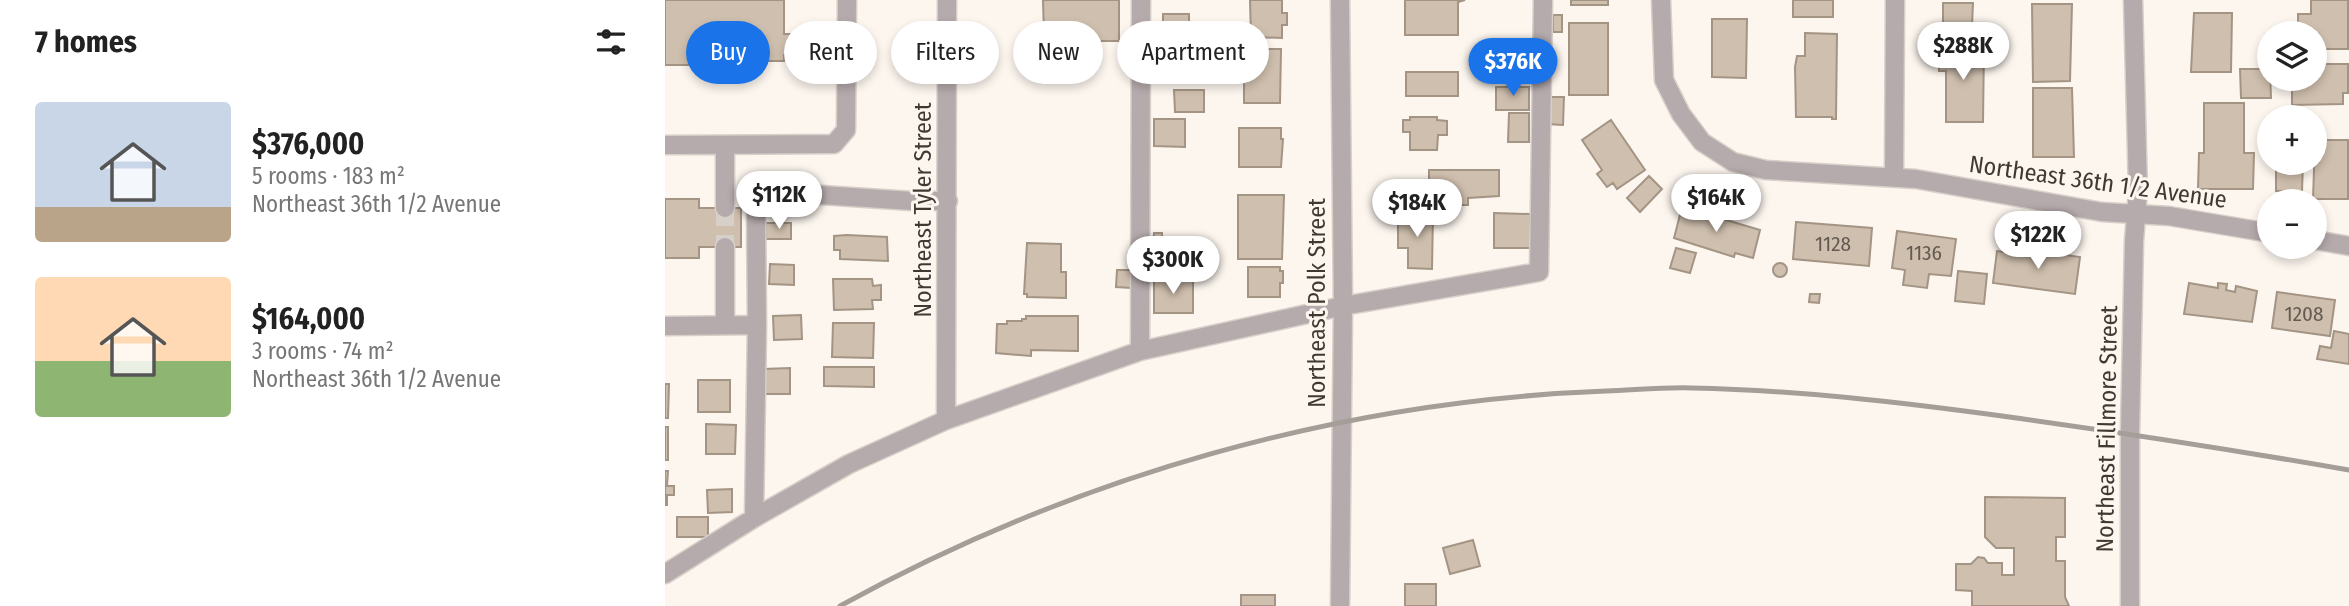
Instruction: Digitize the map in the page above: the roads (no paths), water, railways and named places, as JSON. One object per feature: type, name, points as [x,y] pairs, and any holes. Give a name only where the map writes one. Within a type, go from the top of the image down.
[{"type":"street","points":[[665,145],[834,144],[846,130],[847,0]]},
{"type":"street","name":"Northeast Tyler Street","points":[[946,420],[947,0]]},
{"type":"street","points":[[1140,351],[1141,0]]},
{"type":"street","name":"Northeast Polk Street","points":[[1340,606],[1343,306],[1341,0]]},
{"type":"street","points":[[665,574],[849,464],[946,420],[1140,351],[1343,306],[1539,272],[1543,0]]},
{"type":"street","name":"Northeast 36th 1/2 Avenue","points":[[1661,0],[1664,80],[1681,114],[1702,142],[1733,162],[1766,170],[1894,177],[2102,212],[2169,216],[2257,231]]},
{"type":"street","points":[[1894,177],[1895,0]]},
{"type":"street","name":"Northeast Fillmore Street","points":[[2130,606],[2130,433],[2138,190],[2133,0]]},
{"type":"street","points":[[725,145],[725,208]]},
{"type":"street","points":[[754,519],[757,325],[755,212],[762,198],[776,192],[947,201]]},
{"type":"street","points":[[2327,242],[2349,246]]},
{"type":"street","points":[[725,247],[725,325]]},
{"type":"street","points":[[665,326],[757,325]]},
{"type":"tunnel","points":[[725,208],[725,247]]},
{"type":"railway","points":[[840,606],[929,560],[1021,519],[1115,484],[1211,454],[1308,429],[1407,411],[1506,398],[1671,388],[1809,394],[2045,422],[2349,470]]}]
